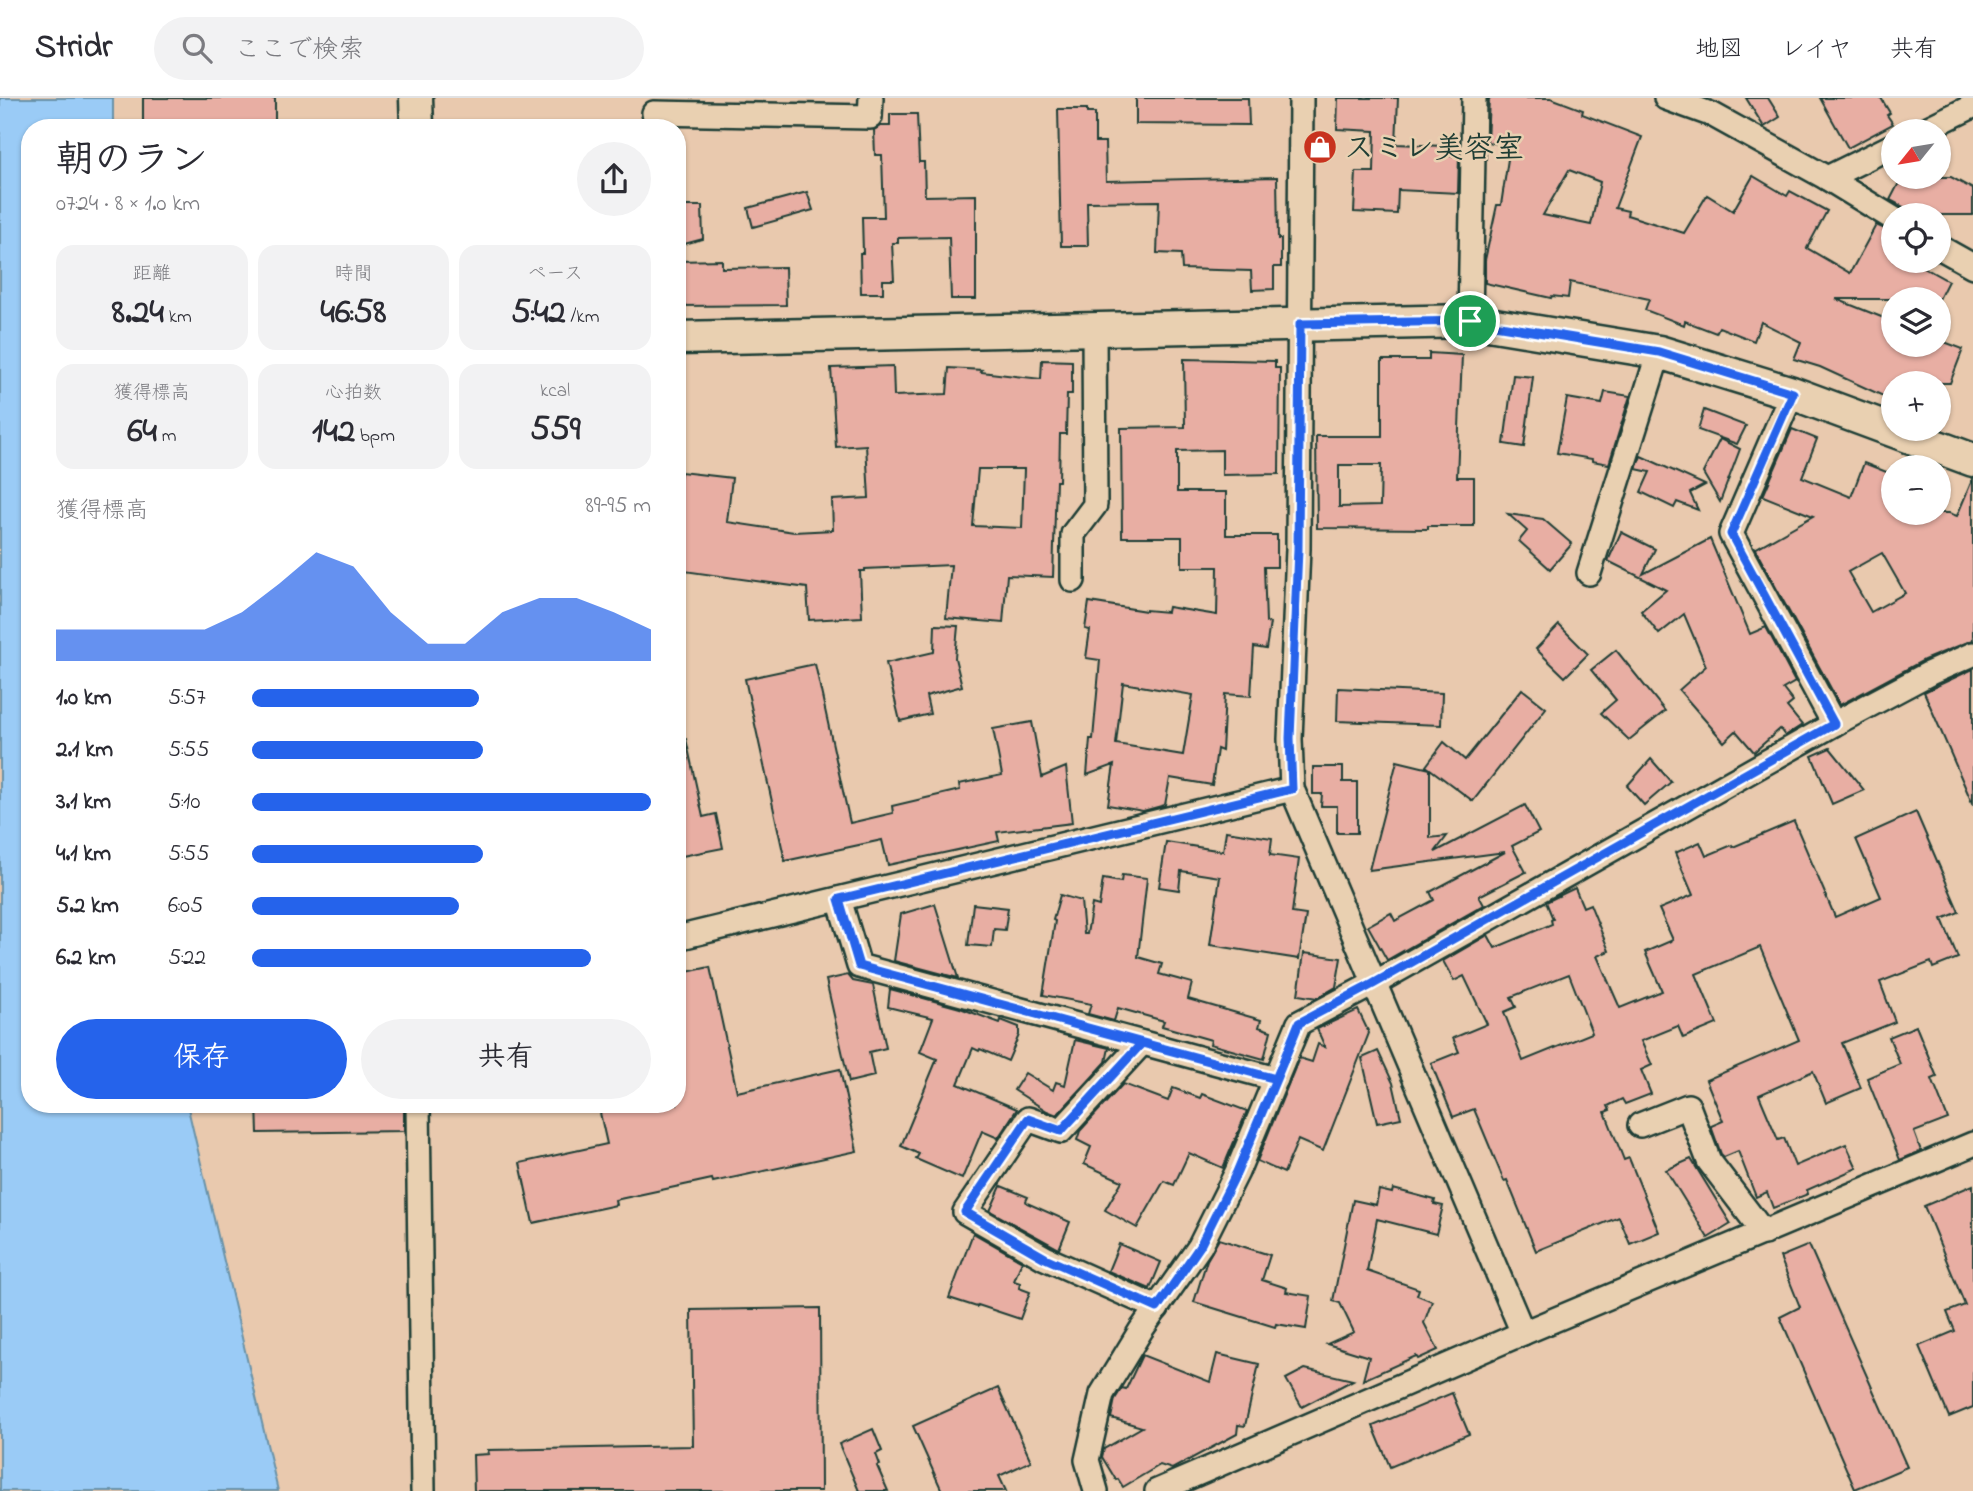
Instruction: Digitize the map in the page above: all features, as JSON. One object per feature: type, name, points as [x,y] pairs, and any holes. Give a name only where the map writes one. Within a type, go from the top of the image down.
[{"type":"street","points":[[416,98],[417,119]]},
{"type":"street","points":[[652,113],[870,117],[871,98]]},
{"type":"street","points":[[1301,98],[1298,549],[1290,738],[1292,789],[1523,1333]]},
{"type":"street","points":[[1470,321],[1474,98]]},
{"type":"street","points":[[1666,98],[1713,115],[1828,178],[1881,211]]},
{"type":"street","points":[[1946,119],[1973,106]]},
{"type":"street","points":[[1828,178],[1881,152]]},
{"type":"street","points":[[1951,254],[1973,266]]},
{"type":"street","points":[[686,338],[1470,321],[1659,352],[1793,393],[1973,460]]},
{"type":"street","points":[[1073,580],[1073,534],[1095,505],[1094,328]]},
{"type":"street","points":[[1589,573],[1659,352]]},
{"type":"street","points":[[1793,393],[1731,534],[1834,724]]},
{"type":"street","points":[[1096,1491],[1087,1460],[1102,1394],[1200,1246],[1237,1172],[1299,1023],[1834,724],[1930,673],[1973,654]]},
{"type":"street","points":[[686,936],[1292,789]]},
{"type":"street","points":[[839,899],[859,966],[1276,1079]]},
{"type":"street","points":[[1142,1043],[1061,1131],[1028,1119],[965,1212],[1045,1258],[1157,1308]]},
{"type":"street","points":[[1640,1125],[1688,1107],[1709,1161],[1764,1233]]},
{"type":"street","points":[[418,1113],[423,1491]]},
{"type":"street","points":[[1157,1491],[1523,1333],[1973,1144]]},
{"type":"water","points":[[0,98],[113,98],[113,119],[21,119],[21,1113],[189,1113],[278,1491],[0,1491]]},
{"type":"building","points":[[143,98],[275,98],[275,119],[143,119]]},
{"type":"building","points":[[1136,98],[1248,98],[1249,125],[1136,124]]},
{"type":"building","points":[[1338,98],[1398,98],[1396,144],[1443,146],[1443,156],[1459,156],[1458,193],[1398,190],[1397,214],[1354,212],[1356,172],[1374,172],[1375,131],[1337,129]]},
{"type":"building","points":[[1489,98],[1551,98],[1583,110],[1582,114],[1642,137],[1615,208],[1628,211],[1627,215],[1684,233],[1707,195],[1733,211],[1753,176],[1787,196],[1790,191],[1827,211],[1807,248],[1850,273],[1876,225],[1881,227],[1881,273],[1934,273],[1948,281],[1945,287],[1881,287],[1881,299],[1836,299],[1881,317],[1881,357],[1951,357],[1951,344],[1963,349],[1951,380],[1951,371],[1881,371],[1881,395],[1820,367],[1794,359],[1801,342],[1761,322],[1754,341],[1719,327],[1716,333],[1685,321],[1684,325],[1645,310],[1649,299],[1570,282],[1568,298],[1551,298],[1485,283],[1485,260],[1497,205],[1501,205],[1510,146],[1487,142]],"holes":[[[1569,170],[1600,182],[1591,225],[1543,215]]]},
{"type":"building","points":[[1746,98],[1768,98],[1780,117],[1764,127]]},
{"type":"building","points":[[1820,98],[1881,98],[1890,113],[1887,115],[1890,119],[1881,119],[1881,130],[1848,148]]},
{"type":"building","points":[[1058,109],[1087,109],[1087,113],[1095,113],[1095,142],[1105,142],[1106,181],[1277,177],[1281,267],[1274,267],[1274,289],[1252,290],[1251,271],[1182,269],[1181,254],[1157,253],[1159,201],[1087,202],[1088,246],[1061,246]]},
{"type":"building","points":[[890,114],[917,114],[919,162],[924,162],[925,196],[976,195],[976,299],[951,299],[949,237],[898,238],[898,243],[892,243],[894,280],[883,280],[883,293],[861,293],[862,217],[884,217],[882,155],[875,155],[874,130],[880,126],[890,126]]},
{"type":"building","points":[[1951,177],[1973,189],[1973,215],[1951,215],[1951,203],[1896,203],[1890,200],[1896,189],[1951,189]]},
{"type":"building","points":[[807,192],[813,210],[753,227],[748,208]]},
{"type":"building","points":[[686,206],[702,206],[703,239],[686,244]]},
{"type":"building","points":[[722,260],[722,268],[785,267],[786,305],[686,306],[686,261]]},
{"type":"building","points":[[1429,353],[1462,355],[1457,477],[1474,477],[1474,526],[1428,526],[1428,529],[1317,528],[1316,436],[1382,436],[1382,360],[1429,360]],"holes":[[[1339,465],[1381,465],[1380,506],[1339,507]]]},
{"type":"building","points":[[1184,359],[1275,361],[1275,368],[1280,368],[1279,474],[1222,475],[1222,450],[1177,451],[1177,492],[1226,492],[1226,535],[1277,535],[1277,567],[1264,567],[1266,622],[1270,623],[1266,649],[1254,647],[1251,696],[1225,694],[1222,751],[1217,749],[1212,785],[1170,778],[1165,805],[1143,811],[1108,805],[1114,765],[1087,775],[1100,660],[1086,658],[1090,630],[1085,629],[1089,602],[1146,611],[1167,612],[1168,607],[1217,615],[1218,567],[1182,567],[1182,537],[1122,537],[1121,428],[1185,427]],"holes":[[[1123,683],[1193,695],[1183,755],[1116,744]]]},
{"type":"building","points":[[1042,360],[1072,361],[1072,394],[1067,394],[1066,434],[1060,434],[1053,577],[1007,575],[1003,623],[946,618],[951,565],[865,569],[860,571],[862,617],[809,620],[807,588],[686,571],[686,473],[732,478],[727,522],[794,532],[833,530],[832,500],[869,498],[866,445],[836,447],[831,368],[893,366],[894,396],[947,394],[949,368],[982,370],[981,372],[1041,379]],"holes":[[[978,469],[1024,469],[1022,528],[973,526]]]},
{"type":"building","points":[[1513,375],[1533,377],[1524,447],[1504,444]]},
{"type":"building","points":[[1605,392],[1630,396],[1609,464],[1557,453],[1567,398],[1602,404]]},
{"type":"building","points":[[1704,410],[1746,426],[1737,444],[1698,430]]},
{"type":"building","points":[[1792,429],[1817,439],[1802,477],[1851,497],[1864,463],[1881,470],[1881,525],[1951,525],[1951,514],[1957,516],[1973,478],[1973,640],[1924,660],[1840,705],[1755,549],[1813,516],[1763,496]],"holes":[[[1882,553],[1905,593],[1871,612],[1848,572]]]},
{"type":"building","points":[[1720,439],[1740,449],[1720,502],[1703,473]]},
{"type":"building","points":[[1641,456],[1705,485],[1690,493],[1698,510],[1677,502],[1674,508],[1641,492],[1650,472],[1636,469]]},
{"type":"building","points":[[1508,514],[1543,519],[1572,544],[1550,569],[1519,541],[1527,531]]},
{"type":"building","points":[[1621,532],[1655,549],[1643,574],[1710,539],[1750,634],[1766,627],[1795,682],[1783,689],[1793,702],[1787,707],[1802,725],[1785,736],[1780,729],[1754,752],[1736,731],[1724,742],[1679,690],[1706,666],[1684,614],[1659,634],[1641,611],[1666,590],[1608,561]]},
{"type":"building","points":[[935,625],[958,626],[955,658],[962,686],[926,696],[930,714],[900,721],[886,663],[934,652]]},
{"type":"building","points":[[1559,625],[1588,654],[1565,677],[1536,649]]},
{"type":"building","points":[[1616,650],[1665,711],[1629,740],[1601,713],[1616,700],[1591,670]]},
{"type":"building","points":[[815,664],[850,823],[893,813],[892,806],[960,790],[959,784],[1002,775],[993,729],[1032,722],[1042,777],[1066,767],[1072,823],[997,832],[999,841],[888,865],[882,840],[785,861],[745,679]]},
{"type":"building","points":[[1973,669],[1973,805],[1924,692]]},
{"type":"building","points":[[1338,688],[1442,693],[1441,725],[1337,721]]},
{"type":"building","points":[[1522,689],[1546,708],[1473,801],[1426,766],[1444,742],[1465,760]]},
{"type":"building","points":[[686,739],[703,817],[716,814],[723,848],[686,855]]},
{"type":"building","points":[[1830,748],[1864,790],[1832,804],[1812,756]]},
{"type":"building","points":[[1651,759],[1671,782],[1644,805],[1627,786]]},
{"type":"building","points":[[1397,761],[1430,769],[1430,838],[1447,836],[1435,852],[1525,805],[1539,832],[1512,846],[1526,872],[1479,896],[1484,905],[1387,960],[1368,926],[1391,913],[1395,921],[1434,900],[1430,892],[1505,852],[1369,870]]},
{"type":"building","points":[[1313,767],[1343,767],[1343,782],[1357,782],[1357,833],[1337,833],[1337,806],[1321,806],[1322,794],[1313,794]]},
{"type":"building","points":[[1916,812],[1959,912],[1942,919],[1958,958],[1933,968],[1931,962],[1880,982],[1895,1022],[1842,1043],[1861,1088],[1826,1103],[1813,1071],[1759,1095],[1778,1140],[1784,1138],[1795,1166],[1846,1144],[1857,1168],[1807,1190],[1808,1194],[1773,1208],[1767,1192],[1756,1197],[1738,1151],[1724,1157],[1721,1154],[1711,1126],[1723,1121],[1706,1080],[1799,1040],[1760,947],[1696,974],[1717,1024],[1683,1038],[1678,1026],[1641,1041],[1652,1065],[1641,1070],[1651,1094],[1625,1104],[1622,1099],[1608,1106],[1610,1110],[1605,1112],[1624,1160],[1629,1158],[1659,1232],[1630,1244],[1619,1217],[1536,1251],[1474,1109],[1453,1117],[1431,1063],[1459,1052],[1453,1038],[1487,1024],[1464,976],[1454,981],[1443,961],[1488,935],[1495,948],[1552,924],[1553,919],[1546,902],[1575,888],[1583,907],[1590,904],[1609,951],[1597,956],[1620,1008],[1662,991],[1645,952],[1673,940],[1659,909],[1693,895],[1675,853],[1700,842],[1706,856],[1794,821],[1835,917],[1881,897],[1856,839]],"holes":[[[1569,974],[1592,1033],[1523,1061],[1504,1012],[1516,1007],[1511,997]]]},
{"type":"building","points":[[1226,831],[1272,838],[1270,855],[1299,859],[1292,913],[1306,915],[1299,959],[1210,945],[1220,877],[1181,871],[1179,890],[1159,887],[1166,842],[1223,851]]},
{"type":"building","points":[[1122,875],[1147,878],[1138,957],[1162,964],[1159,974],[1192,983],[1188,999],[1261,1020],[1259,1027],[1271,1031],[1264,1059],[1210,1044],[1211,1040],[1162,1026],[1164,1021],[1118,1008],[1114,1021],[1088,1014],[1091,1004],[1043,995],[1055,921],[1053,920],[1060,895],[1081,901],[1084,934],[1087,934],[1092,904],[1099,906],[1103,879],[1121,882]]},
{"type":"building","points":[[935,904],[958,978],[894,961],[901,914]]},
{"type":"building","points":[[973,904],[1008,908],[1005,930],[994,929],[992,947],[968,945]]},
{"type":"building","points":[[1304,953],[1341,958],[1336,987],[1317,998],[1298,995]]},
{"type":"building","points":[[710,967],[737,1092],[840,1069],[857,1151],[615,1200],[616,1205],[533,1223],[520,1163],[607,1144],[600,1113],[686,1113],[686,972]]},
{"type":"building","points":[[848,975],[853,981],[873,985],[886,1048],[869,1052],[874,1076],[849,1082],[826,980]]},
{"type":"building","points":[[890,989],[1019,1027],[1019,1035],[1008,1061],[973,1048],[958,1084],[1017,1109],[998,1138],[982,1131],[962,1179],[916,1159],[919,1154],[901,1146],[937,1059],[920,1052],[933,1018],[888,1007]]},
{"type":"building","points":[[1358,1010],[1369,1033],[1323,1151],[1298,1140],[1284,1173],[1257,1161],[1299,1058],[1312,1062],[1318,1044],[1325,1047],[1317,1029]]},
{"type":"building","points":[[1916,1026],[1937,1077],[1932,1079],[1948,1119],[1914,1132],[1921,1151],[1900,1160],[1867,1078],[1900,1064],[1889,1037]]},
{"type":"building","points":[[1075,1040],[1109,1048],[1106,1062],[1057,1115],[1014,1090],[1025,1073],[1053,1090],[1056,1082],[1065,1085]]},
{"type":"building","points":[[1378,1051],[1393,1083],[1401,1118],[1377,1123],[1362,1058]]},
{"type":"building","points":[[1123,1084],[1168,1101],[1173,1088],[1200,1098],[1202,1094],[1247,1111],[1223,1168],[1189,1153],[1174,1185],[1164,1181],[1137,1228],[1105,1210],[1122,1181],[1084,1164],[1091,1147],[1077,1140],[1080,1131]]},
{"type":"building","points":[[257,1113],[404,1113],[404,1131],[258,1133]]},
{"type":"building","points":[[1691,1159],[1731,1224],[1708,1238],[1666,1170]]},
{"type":"building","points":[[1973,1185],[1973,1407],[1949,1417],[1919,1346],[1955,1331],[1947,1312],[1965,1305],[1924,1206]]},
{"type":"building","points":[[1001,1186],[1028,1197],[1027,1203],[1070,1222],[1059,1249],[990,1211]]},
{"type":"building","points":[[1393,1189],[1435,1200],[1434,1204],[1443,1206],[1436,1234],[1377,1219],[1367,1271],[1419,1289],[1417,1295],[1432,1301],[1424,1323],[1438,1350],[1418,1359],[1416,1356],[1363,1380],[1369,1357],[1327,1344],[1354,1332],[1340,1303],[1333,1301],[1353,1200],[1376,1205],[1379,1190],[1392,1193]]},
{"type":"building","points":[[973,1233],[1022,1261],[1014,1281],[1020,1283],[1019,1288],[1030,1292],[1020,1319],[949,1298]]},
{"type":"building","points":[[1219,1239],[1270,1255],[1262,1280],[1287,1288],[1286,1292],[1311,1296],[1306,1329],[1276,1324],[1275,1327],[1194,1302],[1207,1260]]},
{"type":"building","points":[[1119,1244],[1161,1262],[1150,1289],[1108,1271]]},
{"type":"building","points":[[1809,1245],[1907,1467],[1855,1489],[1780,1317],[1800,1307],[1780,1257]]},
{"type":"building","points":[[820,1308],[821,1491],[474,1491],[473,1455],[489,1454],[488,1450],[693,1446],[691,1310]]},
{"type":"building","points":[[1217,1354],[1259,1364],[1245,1426],[1238,1425],[1237,1434],[1172,1469],[1160,1465],[1123,1487],[1102,1457],[1104,1449],[1142,1427],[1111,1418],[1115,1399],[1122,1388],[1126,1389],[1142,1355],[1210,1382]]},
{"type":"building","points":[[1305,1369],[1353,1380],[1302,1407],[1286,1379]]},
{"type":"building","points":[[998,1388],[1031,1461],[999,1476],[1006,1491],[942,1491],[913,1426]]},
{"type":"building","points":[[1452,1393],[1469,1434],[1390,1467],[1373,1426]]},
{"type":"building","points":[[873,1429],[882,1451],[876,1454],[880,1465],[877,1466],[888,1491],[859,1491],[839,1444]]},
{"type":"place","name":"スミレ美容室","points":[[1320,147]]},
{"type":"route","points":[[1470,321],[1300,324],[1298,549],[1290,738],[1292,789],[839,899],[859,966],[1276,1079],[1237,1172],[1200,1246],[1157,1308],[1045,1258],[965,1212],[1028,1119],[1061,1131],[1142,1043],[1276,1079],[1299,1023],[1834,724],[1731,534],[1793,393],[1659,352],[1470,321]]}]
